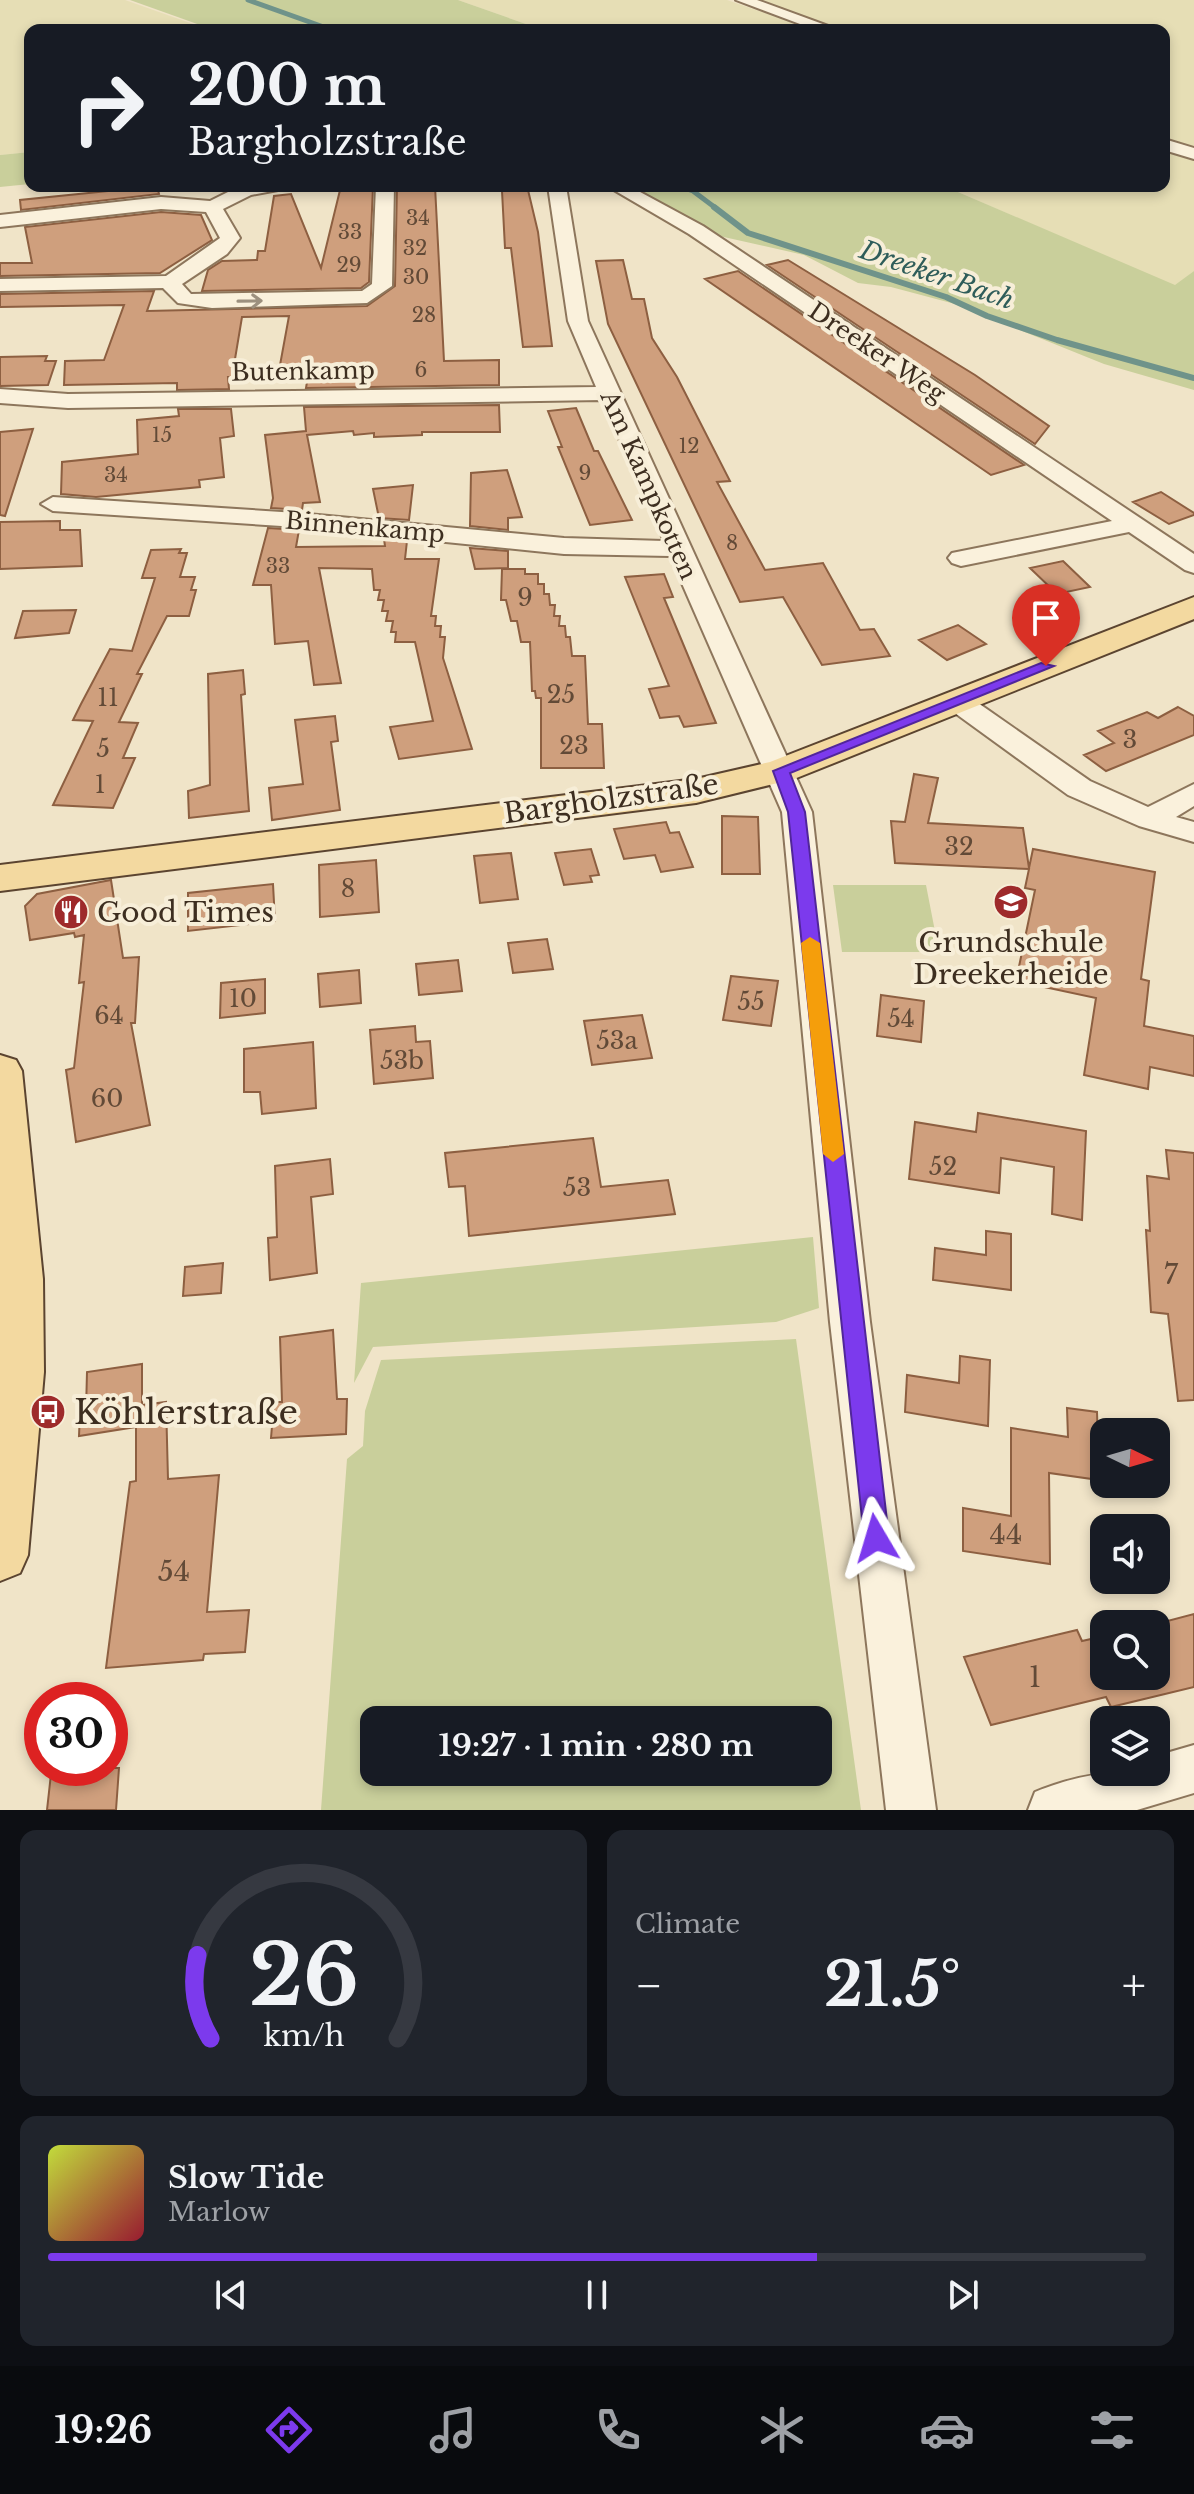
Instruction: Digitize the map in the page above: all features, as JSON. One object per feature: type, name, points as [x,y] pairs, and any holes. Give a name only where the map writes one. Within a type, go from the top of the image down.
[{"type":"main road","name":"Bargholzstraße","points":[[0,878],[680,793],[781,771],[1194,607]]},
{"type":"main road","points":[[0,1071],[9,1280],[18,1372],[0,1555]]},
{"type":"street","points":[[743,0],[813,24]]},
{"type":"street","points":[[1170,146],[1194,154]]},
{"type":"street","points":[[0,221],[161,203],[213,207],[242,192]]},
{"type":"street","points":[[0,285],[173,287],[185,299],[212,302],[348,299],[378,293],[382,286],[385,192]]},
{"type":"street","name":"Am Kampkotten","points":[[558,192],[578,321],[677,549],[781,771],[797,812],[850,1322],[911,1810]]},
{"type":"street","name":"Dreeker Weg","points":[[627,192],[696,230],[1194,565]]},
{"type":"street","points":[[173,287],[188,267],[227,245],[230,238],[213,207]]},
{"type":"street","name":"Butenkamp","points":[[0,396],[68,401],[608,393]]},
{"type":"street","name":"Binnenkamp","points":[[53,504],[297,520],[564,546],[677,549]]},
{"type":"street","points":[[961,558],[1134,524]]},
{"type":"street","points":[[958,702],[1079,788],[1150,819],[1194,832]]},
{"type":"street","points":[[1150,819],[1194,793]]},
{"type":"street","points":[[1053,1810],[1194,1769]]},
{"type":"shaded area","points":[[0,0],[125,0],[193,24],[24,24],[24,153],[0,155]]},
{"type":"shaded area","points":[[458,0],[727,0],[797,24],[526,24]]},
{"type":"shaded area","points":[[757,0],[1194,0],[1194,149],[1170,141],[1170,24],[827,24]]},
{"type":"shaded area","points":[[1170,153],[1194,161],[1194,271],[1175,286],[958,192],[1170,192]]},
{"type":"green space","points":[[130,0],[458,0],[526,24],[197,24]]},
{"type":"green space","points":[[24,153],[24,185],[0,187],[0,155]]},
{"type":"green space","points":[[635,192],[958,192],[1175,285],[1194,271],[1194,390],[1104,364],[955,304],[891,287],[858,283],[804,255],[706,233]]},
{"type":"green space","points":[[833,885],[926,885],[939,952],[842,952]]},
{"type":"green space","points":[[813,1237],[819,1308],[776,1322],[373,1347],[354,1383],[361,1283]]},
{"type":"green space","points":[[796,1339],[861,1810],[321,1810],[347,1459],[363,1446],[365,1411],[381,1360]]},
{"type":"building","points":[[98,192],[159,194],[21,210],[20,200]]},
{"type":"building","points":[[340,192],[373,192],[369,282],[361,288],[202,291],[208,270],[222,261],[257,260],[258,251],[265,251],[274,196],[291,194],[321,268]]},
{"type":"building","points":[[397,192],[435,192],[444,361],[499,360],[499,385],[306,388],[308,376],[278,376],[289,316],[242,317],[232,377],[228,377],[229,389],[177,390],[177,383],[64,385],[65,361],[104,360],[124,305],[0,307],[0,294],[154,291],[147,311],[367,306],[395,286]]},
{"type":"building","points":[[502,192],[528,192],[538,232],[552,346],[523,347],[511,248],[505,248]]},
{"type":"building","points":[[161,212],[201,215],[212,240],[160,273],[0,276],[0,263],[32,263],[25,227]]},
{"type":"building","points":[[623,260],[632,299],[644,299],[652,338],[677,377],[730,481],[717,482],[765,570],[823,563],[860,630],[874,629],[890,656],[822,665],[783,597],[740,602],[608,324],[596,261]]},
{"type":"building","points":[[788,260],[975,375],[1049,426],[1035,444],[767,265]]},
{"type":"building","points":[[738,271],[1024,465],[991,475],[705,279]]},
{"type":"building","points":[[47,356],[45,361],[56,361],[48,385],[0,386],[0,357]]},
{"type":"building","points":[[499,405],[500,432],[422,432],[422,435],[374,437],[374,433],[354,435],[353,431],[307,435],[320,502],[303,503],[302,510],[271,508],[273,498],[265,435],[306,431],[304,407]]},
{"type":"building","points":[[576,408],[594,451],[598,451],[632,520],[590,525],[558,447],[562,447],[548,411]]},
{"type":"building","points":[[178,409],[231,409],[234,436],[220,438],[224,477],[199,480],[200,487],[96,497],[61,494],[62,462],[138,454],[137,420],[179,416]]},
{"type":"building","points":[[33,429],[5,516],[0,515],[0,432]]},
{"type":"building","points":[[507,470],[522,517],[508,518],[508,530],[470,526],[471,473]]},
{"type":"building","points":[[413,485],[409,520],[379,518],[373,489]]},
{"type":"building","points":[[1161,492],[1194,515],[1169,524],[1133,502]]},
{"type":"building","points":[[60,521],[60,530],[80,530],[82,566],[0,569],[0,522]]},
{"type":"building","points":[[268,528],[299,530],[296,547],[385,546],[384,539],[407,541],[405,559],[439,559],[431,616],[436,616],[435,626],[441,626],[440,637],[445,637],[443,658],[472,749],[399,759],[390,727],[433,721],[415,642],[395,642],[396,632],[391,632],[393,621],[386,621],[388,611],[382,611],[384,600],[378,600],[380,590],[374,590],[372,569],[319,568],[341,683],[314,685],[308,641],[275,644],[271,585],[253,585]]},
{"type":"building","points":[[470,548],[508,551],[508,568],[475,569]]},
{"type":"building","points":[[181,549],[179,553],[187,553],[180,577],[195,577],[191,590],[196,590],[189,616],[167,616],[137,674],[142,674],[119,722],[138,723],[123,758],[135,758],[113,808],[53,805],[93,721],[73,720],[81,704],[110,649],[132,651],[155,578],[142,578],[151,550]]},
{"type":"building","points":[[1063,561],[1090,587],[1057,594],[1030,568]]},
{"type":"building","points":[[502,569],[525,569],[525,574],[538,574],[538,584],[544,584],[544,594],[549,594],[550,605],[555,605],[554,616],[560,616],[559,626],[565,626],[566,637],[570,637],[572,656],[585,656],[588,724],[602,724],[604,768],[541,768],[541,698],[536,698],[535,691],[532,691],[530,642],[521,642],[517,621],[511,621],[506,600],[501,600]]},
{"type":"building","points":[[664,574],[673,597],[664,598],[716,723],[684,727],[679,716],[660,718],[649,689],[669,686],[625,577]]},
{"type":"building","points":[[76,610],[69,633],[15,638],[23,611]]},
{"type":"building","points":[[958,625],[986,644],[947,660],[919,640]]},
{"type":"building","points":[[243,670],[245,694],[241,695],[249,811],[189,818],[188,791],[210,785],[208,674]]},
{"type":"building","points":[[1178,707],[1194,716],[1194,735],[1106,771],[1084,755],[1114,743],[1098,731],[1147,712],[1158,718]]},
{"type":"building","points":[[335,716],[338,741],[331,742],[340,810],[272,820],[269,788],[303,784],[295,720]]},
{"type":"building","points":[[914,774],[938,778],[928,823],[1023,828],[1029,868],[1033,849],[1155,872],[1141,979],[1149,981],[1144,1026],[1194,1036],[1194,1076],[1150,1067],[1148,1089],[1084,1075],[1096,998],[1016,981],[1035,890],[1025,888],[1029,869],[895,863],[891,821],[905,822]]},
{"type":"building","points":[[722,816],[758,817],[760,874],[722,874]]},
{"type":"building","points":[[666,822],[670,833],[679,832],[693,867],[661,872],[655,855],[624,859],[614,829]]},
{"type":"building","points":[[591,849],[599,875],[590,876],[592,882],[564,885],[555,853]]},
{"type":"building","points":[[511,853],[518,899],[480,903],[474,856]]},
{"type":"building","points":[[376,860],[379,912],[320,917],[319,865]]},
{"type":"building","points":[[111,880],[123,958],[139,957],[135,1023],[131,1023],[150,1125],[76,1142],[66,1070],[74,1068],[84,982],[79,983],[84,935],[75,937],[74,933],[30,940],[25,906],[37,894]]},
{"type":"building","points":[[273,884],[275,921],[188,931],[188,893]]},
{"type":"building","points":[[547,939],[553,969],[513,973],[508,943]]},
{"type":"building","points":[[458,960],[462,991],[419,995],[416,964]]},
{"type":"building","points":[[359,970],[361,1003],[320,1007],[318,974]]},
{"type":"building","points":[[731,976],[778,981],[771,1026],[723,1020]]},
{"type":"building","points":[[265,979],[265,1013],[220,1018],[221,983]]},
{"type":"building","points":[[881,995],[924,1001],[921,1042],[877,1036]]},
{"type":"building","points":[[642,1015],[652,1058],[592,1065],[584,1021]]},
{"type":"building","points":[[415,1026],[416,1042],[430,1041],[433,1078],[374,1084],[370,1030]]},
{"type":"building","points":[[313,1042],[316,1108],[262,1114],[260,1092],[244,1092],[244,1049]]},
{"type":"building","points":[[978,1113],[1086,1131],[1082,1220],[1052,1214],[1054,1167],[1001,1158],[999,1193],[909,1179],[915,1122],[976,1132]]},
{"type":"building","points":[[593,1138],[601,1187],[668,1180],[675,1214],[469,1236],[465,1186],[449,1187],[445,1153]]},
{"type":"building","points":[[1166,1150],[1194,1153],[1194,1400],[1178,1401],[1168,1314],[1151,1312],[1146,1230],[1150,1231],[1147,1176],[1169,1179]]},
{"type":"building","points":[[330,1159],[333,1194],[311,1197],[317,1273],[270,1280],[268,1238],[277,1237],[275,1166]]},
{"type":"building","points":[[986,1231],[1011,1234],[1011,1290],[933,1280],[935,1248],[986,1255]]},
{"type":"building","points":[[223,1263],[221,1293],[183,1296],[185,1267]]},
{"type":"building","points":[[333,1330],[337,1399],[347,1399],[346,1434],[271,1438],[274,1402],[282,1402],[280,1337]]},
{"type":"building","points":[[960,1356],[990,1360],[988,1426],[905,1412],[907,1375],[959,1383]]},
{"type":"building","points":[[142,1364],[142,1405],[166,1402],[168,1479],[219,1475],[207,1612],[249,1610],[245,1652],[204,1654],[203,1660],[106,1668],[130,1482],[136,1481],[136,1427],[79,1436],[80,1412],[86,1411],[87,1372]]},
{"type":"building","points":[[1067,1408],[1097,1412],[1097,1418],[1090,1418],[1090,1479],[1049,1473],[1050,1564],[963,1551],[963,1508],[1011,1516],[1011,1428],[1068,1437]]},
{"type":"building","points":[[1194,1614],[1194,1687],[1115,1706],[1110,1706],[1106,1697],[991,1725],[964,1657],[1077,1630],[1082,1641],[1090,1639],[1090,1690],[1170,1690],[1170,1620]]},
{"type":"building","points":[[50,1786],[118,1786],[116,1810],[47,1810]]},
{"type":"waterway","name":"Dreeker Bach","points":[[248,0],[315,24]]},
{"type":"waterway","name":"Dreeker Bach","points":[[694,192],[717,209]]},
{"type":"waterway","name":"Dreeker Bach","points":[[714,207],[748,233],[946,297],[987,316],[1057,340],[1194,378]]},
{"type":"slow traffic","points":[[810,943],[833,1154]]},
{"type":"place","name":"Grundschule Dreekerheide","points":[[1011,902]]},
{"type":"place","name":"Good Times","points":[[71,912]]},
{"type":"place","name":"Köhlerstraße","points":[[48,1412]]},
{"type":"route","points":[[876,1538],[850,1322],[797,812],[781,771],[1046,666]]}]
